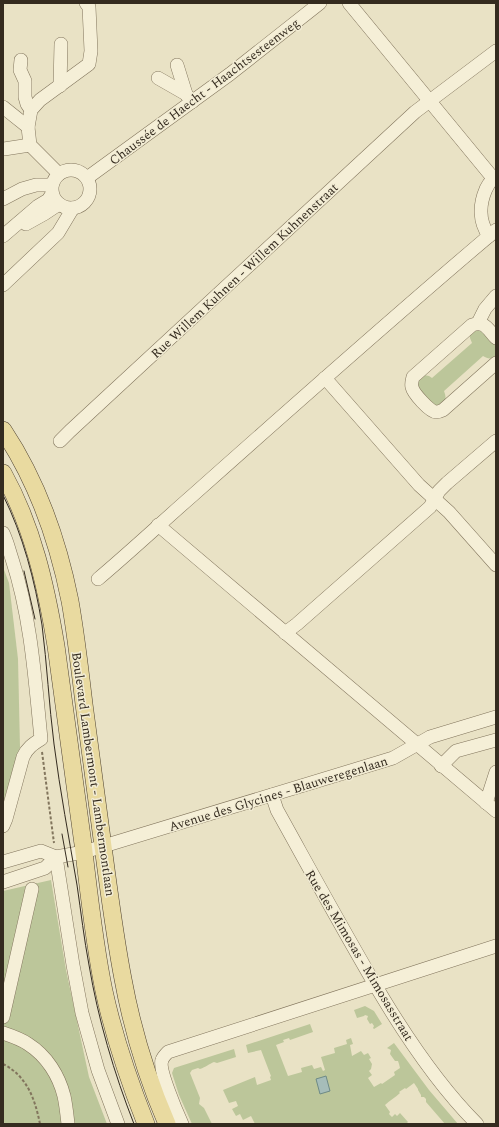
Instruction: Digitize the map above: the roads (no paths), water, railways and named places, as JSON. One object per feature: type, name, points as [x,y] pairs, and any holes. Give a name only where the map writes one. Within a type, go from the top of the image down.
[{"type":"main road","name":"Boulevard Lambermont - Lambermontlaan","points":[[3,430],[35,488],[53,536],[63,569],[70,601],[77,647],[120,963],[128,1005],[143,1059],[167,1124]]},
{"type":"main road","name":"Boulevard Lambermont - Lambermontlaan","points":[[3,473],[27,524],[44,579],[56,646],[94,934],[104,990],[111,1020],[128,1076],[146,1124]]},
{"type":"street","points":[[59,174],[30,145],[28,127],[31,110],[40,100],[89,64],[91,52],[90,7],[86,3]]},
{"type":"street","name":"Chaussée de Haecht - Haachtsesteenweg","points":[[87,178],[189,98],[230,74],[320,3]]},
{"type":"street","points":[[98,579],[325,378],[493,234],[485,230],[482,223],[480,209],[487,187],[495,178],[349,3]]},
{"type":"street","points":[[60,86],[61,44]]},
{"type":"street","name":"Rue Willem Kuhnen - Willem Kuhnenstraat","points":[[60,441],[409,117],[496,51]]},
{"type":"street","points":[[21,60],[20,70],[25,81],[25,97],[31,110]]},
{"type":"street","points":[[177,65],[189,98]]},
{"type":"street","points":[[158,78],[189,98]]},
{"type":"street","points":[[3,107],[28,127]]},
{"type":"street","points":[[4,149],[30,145]]},
{"type":"street","points":[[5,235],[38,206],[48,200],[54,179],[59,174],[69,170],[74,170],[84,174],[90,183],[90,194],[87,200],[79,207],[73,208],[60,205],[54,198],[52,189]]},
{"type":"street","points":[[3,199],[22,189],[36,185],[52,189]]},
{"type":"street","points":[[5,235],[60,205]]},
{"type":"street","points":[[3,285],[58,233],[73,208]]},
{"type":"street","points":[[478,323],[485,309],[496,296]]},
{"type":"street","points":[[496,338],[483,324],[478,323],[472,325],[413,377],[411,382],[413,391],[428,408],[437,412],[442,410],[496,362]]},
{"type":"street","points":[[325,378],[419,485],[449,512],[496,565]]},
{"type":"street","points":[[285,633],[303,619],[430,507],[439,491],[447,483],[496,441]]},
{"type":"street","points":[[158,526],[491,807]]},
{"type":"street","points":[[3,533],[15,568],[23,600],[30,640],[41,739],[26,750],[3,826]]},
{"type":"street","name":"Avenue des Glycines - Blauweregenlaan","points":[[56,857],[84,852],[393,758],[430,737],[496,716]]},
{"type":"street","points":[[441,766],[456,751],[496,740]]},
{"type":"street","points":[[491,807],[496,772]]},
{"type":"street","name":"Rue des Mimosas - Mimosasstraat","points":[[272,795],[277,810],[375,986],[394,1016],[444,1087],[477,1124]]},
{"type":"street","points":[[3,862],[41,851],[56,857]]},
{"type":"street","points":[[3,882],[45,868],[56,857]]},
{"type":"street","points":[[56,857],[82,1013],[98,1070],[118,1124]]},
{"type":"street","points":[[3,1017],[32,889]]},
{"type":"street","points":[[182,1124],[161,1065],[162,1059],[168,1052],[496,946]]},
{"type":"street","points":[[3,1033],[29,1044],[49,1063],[56,1074],[64,1096],[68,1124]]},
{"type":"water","points":[[326,1076],[330,1091],[320,1094],[316,1079]]},
{"type":"tram line","points":[[3,495],[17,526],[36,592],[42,625],[56,762],[93,985],[107,1046],[134,1124]]},
{"type":"tram line","points":[[24,571],[35,619]]},
{"type":"tram line","points":[[62,834],[68,867]]}]
